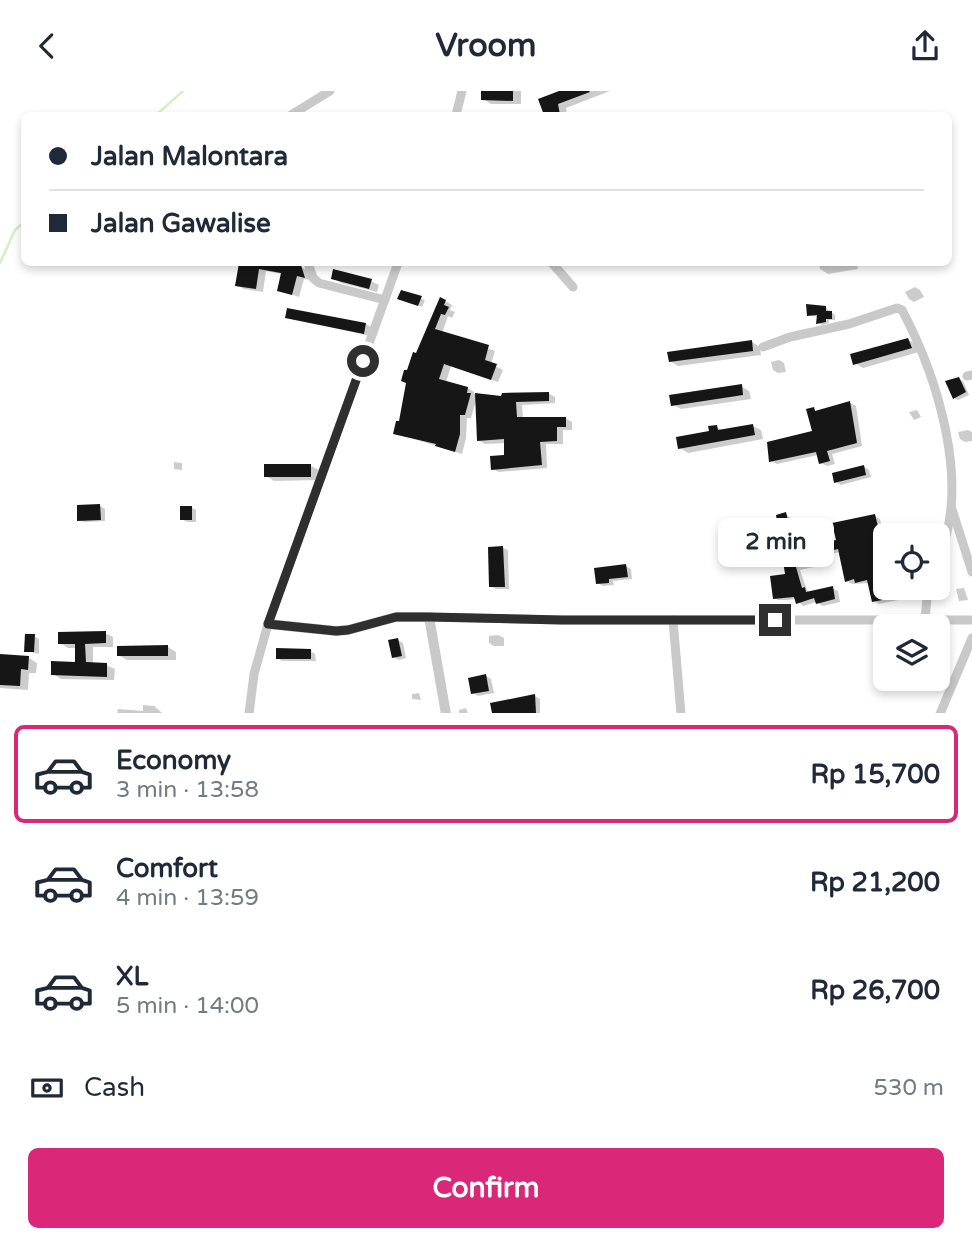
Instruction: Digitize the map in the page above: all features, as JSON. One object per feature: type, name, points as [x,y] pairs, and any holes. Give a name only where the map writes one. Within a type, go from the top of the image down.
[{"type":"street","points":[[296,112],[330,91]]},
{"type":"street","points":[[457,112],[462,91]]},
{"type":"street","points":[[309,266],[313,278],[319,283],[385,300]]},
{"type":"street","points":[[249,713],[254,674],[268,624],[397,266]]},
{"type":"street","points":[[555,266],[573,287]]},
{"type":"street","points":[[764,347],[790,337],[849,324],[900,308],[938,394],[950,455],[952,507],[972,572]]},
{"type":"street","points":[[948,523],[952,507]]},
{"type":"street","points":[[268,624],[314,630],[348,630],[396,617],[873,619]]},
{"type":"street","points":[[429,617],[446,713]]},
{"type":"street","points":[[673,620],[681,713]]},
{"type":"street","points":[[950,620],[972,620]]},
{"type":"street","points":[[940,713],[972,638]]},
{"type":"building","points":[[481,91],[513,91],[513,101],[481,100]]},
{"type":"building","points":[[559,91],[590,92],[558,104],[559,112],[543,112],[538,99]]},
{"type":"building","points":[[238,266],[301,266],[305,278],[297,276],[292,295],[277,291],[281,273],[259,269],[256,289],[235,286]]},
{"type":"building","points":[[333,269],[372,279],[369,289],[331,279]]},
{"type":"building","points":[[401,290],[422,296],[418,306],[397,299]]},
{"type":"building","points":[[440,297],[446,300],[444,305],[449,307],[445,315],[441,314],[435,329],[489,345],[485,360],[497,364],[491,380],[444,364],[439,379],[468,387],[467,393],[471,393],[465,415],[460,415],[460,434],[455,452],[435,446],[436,444],[393,434],[396,421],[399,421],[406,383],[401,381],[404,370],[407,370],[413,352],[416,353]]},
{"type":"building","points":[[806,304],[826,306],[826,311],[832,311],[832,319],[816,324],[817,315],[807,316]]},
{"type":"building","points":[[287,308],[366,323],[364,334],[285,318]]},
{"type":"building","points":[[908,338],[912,348],[853,365],[850,354]]},
{"type":"building","points":[[752,340],[753,351],[669,362],[667,352]]},
{"type":"building","points":[[959,377],[966,392],[953,399],[945,381]]},
{"type":"building","points":[[742,384],[743,395],[671,406],[669,395]]},
{"type":"building","points":[[549,392],[549,401],[516,402],[517,417],[566,417],[566,427],[557,427],[557,441],[540,442],[542,465],[491,470],[490,456],[504,455],[504,439],[477,441],[475,393],[501,396],[502,393]]},
{"type":"building","points":[[850,401],[857,443],[827,451],[830,461],[819,464],[816,452],[769,462],[767,442],[812,431],[806,409],[814,407],[815,411]]},
{"type":"building","points":[[753,424],[755,435],[678,449],[676,437],[709,431],[708,426],[717,425],[718,430]]},
{"type":"building","points":[[264,464],[311,464],[311,477],[264,477]]},
{"type":"building","points":[[864,465],[866,475],[834,483],[832,473]]},
{"type":"building","points":[[100,504],[101,520],[77,521],[77,505]]},
{"type":"building","points":[[180,506],[192,506],[192,520],[180,520]]},
{"type":"building","points":[[786,512],[790,529],[809,526],[812,545],[836,540],[832,523],[875,514],[877,523],[873,523],[873,600],[882,600],[872,602],[867,580],[855,583],[854,579],[845,582],[838,549],[808,556],[810,564],[796,567],[802,588],[805,587],[806,592],[833,586],[835,599],[816,604],[814,598],[796,604],[794,597],[773,599],[770,576],[785,574],[776,515]]},
{"type":"building","points":[[503,546],[505,587],[489,587],[488,547]]},
{"type":"building","points":[[626,564],[628,577],[609,579],[609,583],[596,584],[594,568]]},
{"type":"building","points":[[106,631],[106,643],[85,644],[86,662],[107,663],[107,677],[51,675],[51,661],[75,662],[75,644],[58,644],[58,632]]},
{"type":"building","points":[[25,634],[35,634],[34,652],[24,652]]},
{"type":"building","points":[[398,638],[402,656],[392,658],[388,640]]},
{"type":"building","points":[[168,645],[168,656],[117,656],[117,646]]},
{"type":"building","points":[[276,648],[311,649],[311,659],[276,659]]},
{"type":"building","points":[[0,654],[29,656],[28,670],[21,669],[20,686],[0,685]]},
{"type":"building","points":[[486,674],[489,691],[471,694],[468,678]]},
{"type":"building","points":[[535,694],[536,713],[492,713],[490,703]]},
{"type":"waterway","points":[[159,112],[183,91]]},
{"type":"waterway","points":[[0,263],[15,230],[21,225]]},
{"type":"route","points":[[363,361],[268,624],[336,631],[396,617],[775,620]]}]
